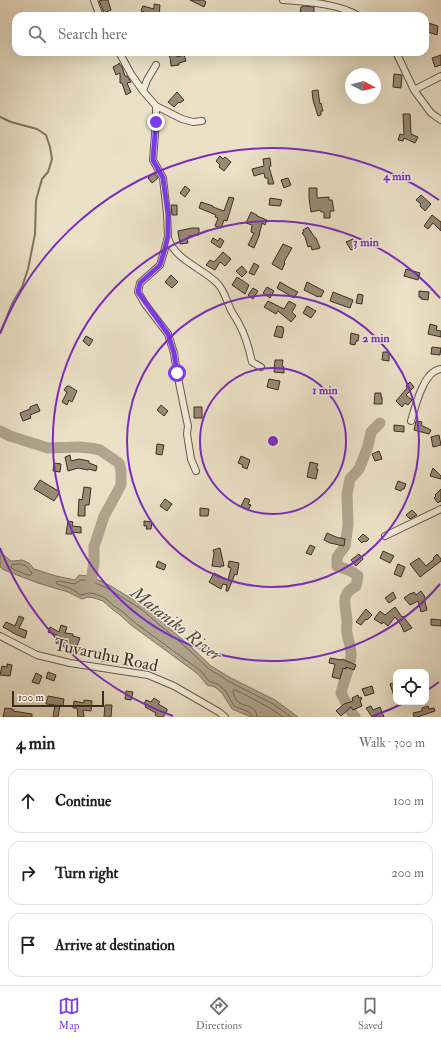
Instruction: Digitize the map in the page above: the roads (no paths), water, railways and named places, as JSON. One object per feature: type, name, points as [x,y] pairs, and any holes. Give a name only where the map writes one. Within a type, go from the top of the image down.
[{"type":"street","points":[[94,0],[98,12]]},
{"type":"street","points":[[283,0],[323,4],[352,12]]},
{"type":"street","points":[[121,56],[131,74],[156,106],[182,119],[193,122],[202,121]]},
{"type":"street","points":[[398,56],[414,90],[431,113],[441,120]]},
{"type":"street","points":[[143,91],[147,80],[156,66]]},
{"type":"street","points":[[414,90],[441,76]]},
{"type":"street","points":[[156,106],[153,160],[163,178],[168,214],[168,236],[170,245],[185,259],[210,277],[223,291],[230,309],[246,338],[252,362],[260,368]]},
{"type":"street","points":[[168,236],[160,265],[140,283],[138,292],[168,334],[174,353],[188,426],[187,434],[191,459],[196,471]]},
{"type":"street","points":[[411,421],[425,382],[434,371],[441,369]]},
{"type":"street","points":[[385,536],[441,509]]},
{"type":"street","name":"Tuvaruhu Road","points":[[0,636],[37,655],[70,664],[148,675],[174,686],[220,712],[225,717]]},
{"type":"water","points":[[0,551],[11,561],[22,560],[29,563],[34,569],[56,576],[75,580],[79,575],[89,576],[109,585],[144,606],[211,666],[231,678],[275,700],[298,717],[251,717],[232,709],[222,693],[215,687],[207,685],[198,674],[131,625],[103,601],[88,597],[82,599],[68,592],[38,583],[4,570],[0,567]]},
{"type":"waterway","points":[[0,117],[11,122],[37,129],[46,135],[52,159],[48,172],[42,179],[36,200],[35,234],[28,269],[22,287],[13,302],[0,333]]},
{"type":"waterway","points":[[355,717],[341,693],[351,657],[347,632],[345,598],[347,593],[356,586],[358,576],[351,571],[337,566],[337,557],[345,546],[348,525],[347,494],[350,479],[359,469],[368,446],[371,432],[380,423]]},
{"type":"waterway","points":[[0,431],[10,436],[48,448],[80,447],[100,450],[119,463],[121,471],[121,485],[104,516],[94,546],[94,563],[91,580]]},
{"type":"water label","name":"Mataniko River","points":[[176,624]]}]
